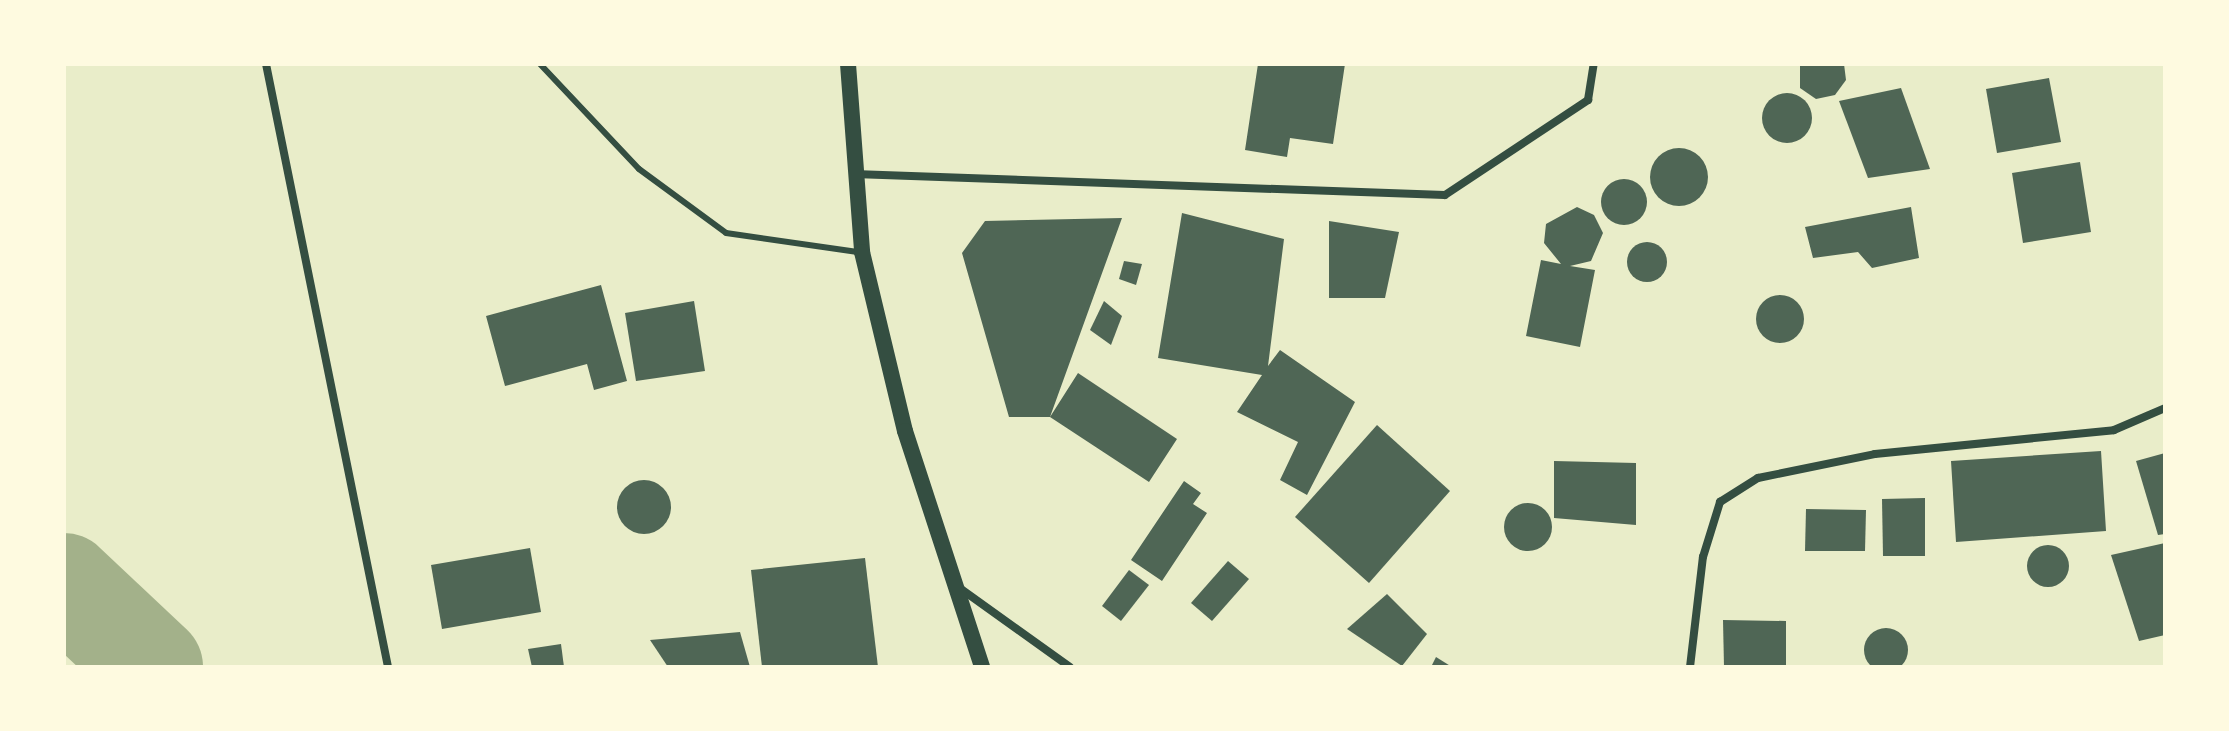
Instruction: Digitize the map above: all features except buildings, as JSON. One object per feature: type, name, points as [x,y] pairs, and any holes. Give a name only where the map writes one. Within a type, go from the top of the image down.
[{"type":"main road","points":[[848,64],[851,174],[862,252],[905,431],[961,589],[982,667]]},
{"type":"street","points":[[266,64],[388,667]]},
{"type":"street","points":[[851,174],[1445,195],[1588,100],[1594,64]]},
{"type":"street","points":[[1690,667],[1703,557],[1720,502],[1758,478],[1875,454],[2114,430],[2165,408]]},
{"type":"street","points":[[961,589],[1070,667]]},
{"type":"lane","points":[[540,64],[639,169],[726,233],[862,252]]},
{"type":"waterway","points":[[64,584],[152,667]]}]
